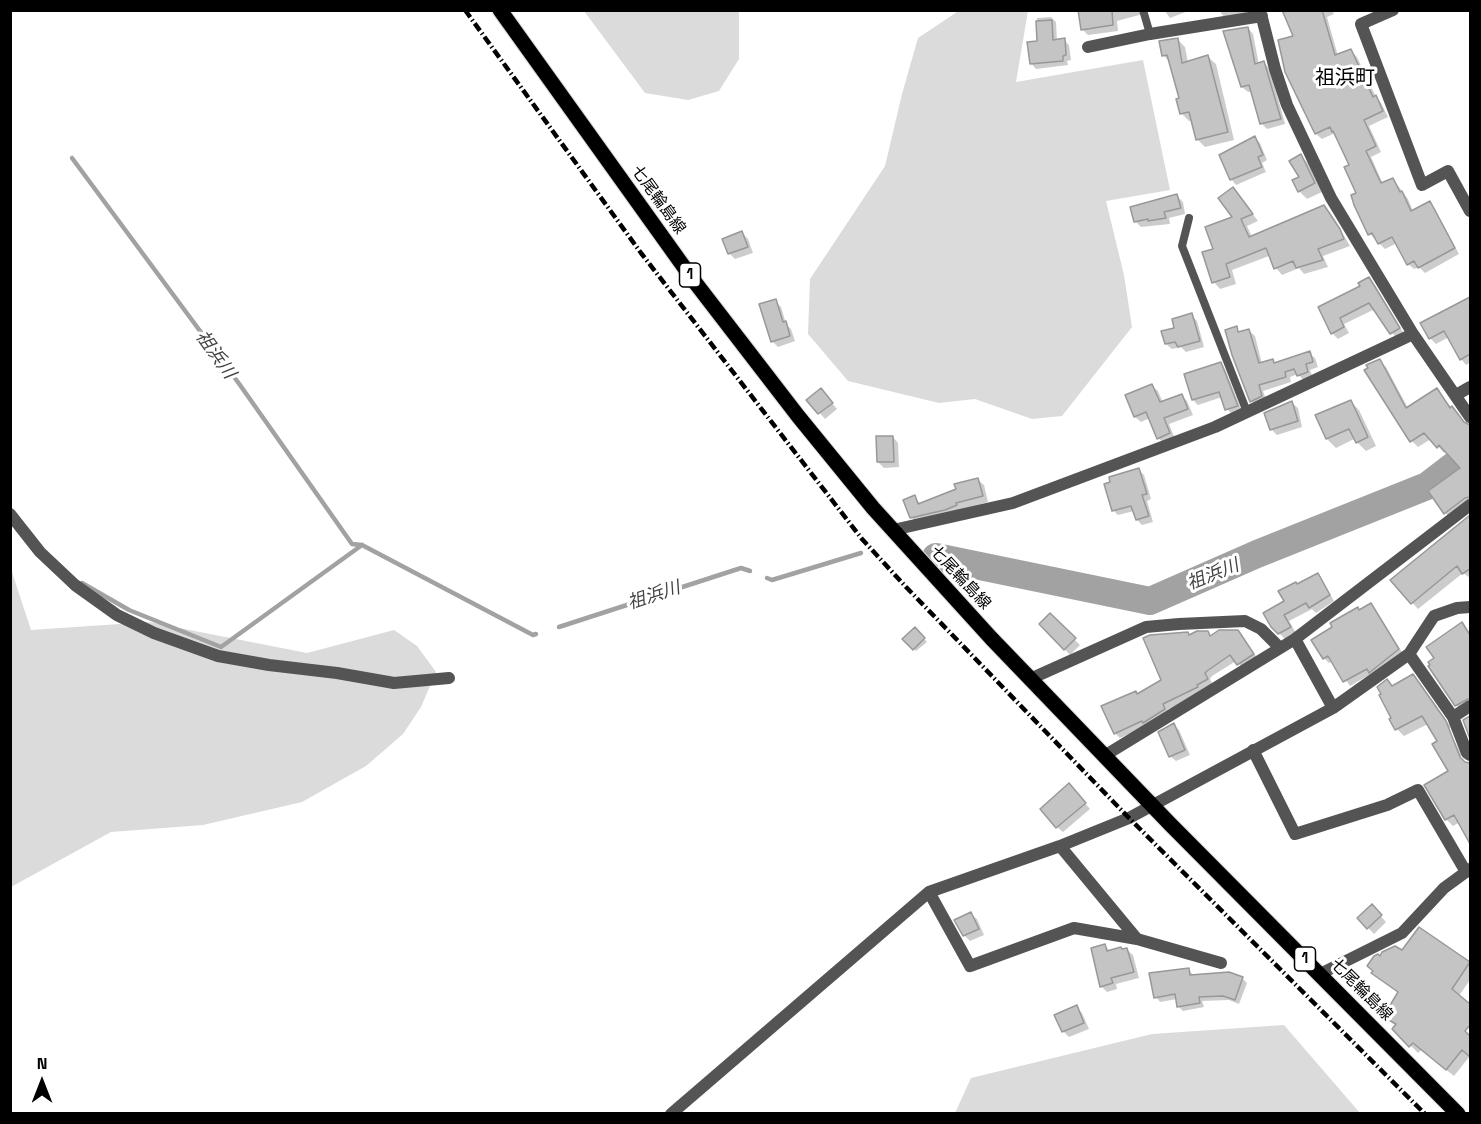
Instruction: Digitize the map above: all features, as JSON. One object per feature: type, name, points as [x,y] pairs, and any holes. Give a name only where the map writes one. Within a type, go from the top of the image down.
[{"type":"main road","name":"七尾輪島線","points":[[500,10],[694,281],[805,425],[893,530],[1030,679],[1152,806],[1458,1113]]},
{"type":"street","points":[[1393,10],[1361,24],[1422,185],[1448,171],[1470,211]]},
{"type":"street","points":[[1088,47],[1261,13],[1287,105],[1331,198],[1413,334],[1470,417]]},
{"type":"street","points":[[893,530],[1013,502],[1215,427],[1413,334]]},
{"type":"street","points":[[1456,395],[1470,387]]},
{"type":"street","points":[[1104,756],[1295,639],[1470,505]]},
{"type":"street","points":[[10,514],[40,552],[75,585],[117,615],[154,633],[218,656],[269,665],[394,683],[449,678]]},
{"type":"street","points":[[671,1113],[929,892],[1060,846],[1129,818],[1152,806],[1333,708],[1409,654],[1434,616],[1457,608],[1470,607]]},
{"type":"street","points":[[1030,679],[1146,627],[1245,621],[1261,629],[1281,648]]},
{"type":"street","points":[[1295,639],[1333,708]]},
{"type":"street","points":[[1409,654],[1453,717],[1467,753],[1470,755]]},
{"type":"street","points":[[1453,717],[1470,706]]},
{"type":"street","points":[[1253,750],[1295,834],[1387,805],[1418,790],[1468,870],[1444,888],[1402,933],[1320,974]]},
{"type":"street","points":[[1060,846],[1137,939]]},
{"type":"street","points":[[929,892],[970,966],[1074,928],[1137,939],[1221,963]]},
{"type":"lane","points":[[1143,10],[1150,34]]},
{"type":"lane","points":[[1189,218],[1182,246],[1247,412]]},
{"type":"shaded area","points":[[960,10],[1028,11],[1016,82],[1143,60],[1170,190],[1106,201],[1124,275],[1132,327],[1062,416],[1032,419],[975,399],[939,403],[848,381],[808,334],[810,279],[885,166],[918,38]]},
{"type":"shaded area","points":[[584,11],[739,11],[739,59],[719,91],[688,100],[645,93]]},
{"type":"shaded area","points":[[10,566],[31,630],[149,622],[307,653],[394,630],[417,646],[436,672],[421,707],[403,734],[366,766],[302,802],[203,825],[111,832],[11,887]]},
{"type":"shaded area","points":[[1284,1025],[1360,1113],[955,1113],[971,1078],[1152,1034]]},
{"type":"building","points":[[1078,10],[1112,10],[1113,25],[1081,30]]},
{"type":"building","points":[[1282,10],[1322,10],[1335,55],[1351,49],[1373,97],[1376,95],[1383,111],[1364,120],[1376,146],[1366,151],[1381,183],[1393,178],[1411,211],[1430,201],[1455,248],[1418,268],[1414,261],[1407,265],[1392,237],[1378,244],[1372,233],[1368,235],[1351,195],[1356,193],[1344,167],[1349,165],[1333,131],[1330,127],[1315,134],[1285,72],[1278,40],[1293,36]]},
{"type":"building","points":[[1052,20],[1053,40],[1065,38],[1066,55],[1063,56],[1063,61],[1030,64],[1027,42],[1037,41],[1036,21]]},
{"type":"building","points":[[1248,27],[1255,64],[1264,61],[1281,119],[1260,124],[1249,85],[1241,87],[1223,31]]},
{"type":"building","points":[[1178,38],[1182,63],[1208,55],[1228,132],[1196,140],[1189,112],[1180,114],[1176,99],[1179,98],[1167,55],[1162,56],[1159,41]]},
{"type":"building","points":[[1255,136],[1263,155],[1258,157],[1262,167],[1230,180],[1219,155]]},
{"type":"building","points":[[1301,154],[1315,183],[1298,192],[1292,180],[1299,177],[1289,161]]},
{"type":"building","points":[[1233,187],[1253,214],[1241,219],[1249,237],[1324,205],[1344,239],[1318,249],[1323,260],[1296,268],[1293,261],[1274,269],[1266,248],[1226,264],[1230,277],[1212,283],[1202,252],[1213,249],[1205,227],[1232,217],[1218,198]]},
{"type":"building","points":[[1177,194],[1181,208],[1164,212],[1166,218],[1134,222],[1130,207]]},
{"type":"building","points":[[742,231],[748,247],[728,254],[722,239]]},
{"type":"building","points":[[1369,277],[1400,328],[1390,334],[1369,303],[1340,318],[1344,327],[1331,334],[1318,307],[1360,286],[1358,283]]},
{"type":"building","points":[[1470,297],[1470,354],[1460,360],[1444,331],[1429,339],[1420,323]]},
{"type":"building","points":[[776,299],[790,336],[771,342],[759,304]]},
{"type":"building","points":[[1192,313],[1200,341],[1178,347],[1175,342],[1165,344],[1161,331],[1174,328],[1172,319]]},
{"type":"building","points":[[1237,326],[1238,332],[1249,329],[1259,363],[1273,359],[1274,363],[1310,351],[1313,362],[1306,364],[1308,372],[1297,376],[1294,369],[1285,372],[1286,377],[1259,385],[1262,396],[1250,402],[1225,330]]},
{"type":"building","points":[[1380,359],[1406,408],[1437,388],[1450,408],[1452,406],[1464,422],[1470,425],[1470,497],[1465,498],[1444,514],[1428,491],[1460,468],[1439,445],[1437,448],[1424,433],[1410,442],[1364,370],[1368,368],[1366,365]]},
{"type":"building","points":[[1221,362],[1238,406],[1225,410],[1219,392],[1192,400],[1184,374]]},
{"type":"building","points":[[1152,384],[1160,402],[1182,394],[1188,409],[1164,418],[1170,433],[1157,439],[1146,412],[1134,417],[1125,395]]},
{"type":"building","points":[[821,388],[833,403],[818,414],[806,400]]},
{"type":"building","points":[[1351,400],[1368,437],[1356,443],[1349,429],[1326,439],[1315,415]]},
{"type":"building","points":[[1292,401],[1298,421],[1270,430],[1264,413]]},
{"type":"building","points":[[876,436],[893,436],[894,462],[877,462]]},
{"type":"building","points":[[1139,468],[1147,494],[1142,495],[1149,516],[1136,520],[1131,506],[1112,511],[1104,484],[1110,482],[1109,477]]},
{"type":"building","points":[[978,478],[983,496],[956,503],[957,505],[945,510],[910,518],[903,500],[915,495],[918,504],[956,489],[954,484]]},
{"type":"building","points":[[1470,515],[1470,569],[1462,574],[1457,566],[1411,604],[1390,580]]},
{"type":"building","points":[[1318,573],[1330,595],[1309,608],[1306,603],[1284,615],[1291,627],[1278,634],[1263,613],[1284,601],[1278,591]]},
{"type":"building","points":[[1371,603],[1399,649],[1369,673],[1367,669],[1343,682],[1328,656],[1323,659],[1311,640],[1332,627],[1330,623],[1358,607],[1359,610]]},
{"type":"building","points":[[1050,613],[1076,638],[1064,650],[1039,624]]},
{"type":"building","points":[[1462,622],[1470,635],[1470,698],[1455,706],[1428,666],[1430,665],[1428,662],[1434,658],[1426,647]]},
{"type":"building","points":[[915,627],[925,638],[913,650],[902,639]]},
{"type":"building","points":[[1219,630],[1238,630],[1254,654],[1237,665],[1230,655],[1205,673],[1208,679],[1197,685],[1198,687],[1163,704],[1165,709],[1143,723],[1142,721],[1114,734],[1101,706],[1136,691],[1137,694],[1161,680],[1143,638],[1150,635],[1188,632],[1189,635],[1197,631],[1208,631],[1210,636]]},
{"type":"building","points":[[1413,674],[1446,721],[1460,757],[1470,763],[1470,844],[1454,815],[1445,820],[1424,785],[1448,771],[1432,744],[1437,741],[1422,716],[1395,730],[1379,695],[1381,694],[1377,687],[1387,679],[1392,686]]},
{"type":"building","points":[[1470,716],[1470,739],[1463,720]]},
{"type":"building","points":[[1174,723],[1185,750],[1169,757],[1158,732]]},
{"type":"building","points":[[1069,783],[1086,803],[1056,828],[1040,809]]},
{"type":"building","points":[[1372,904],[1382,915],[1367,929],[1357,918]]},
{"type":"building","points":[[971,912],[979,929],[963,936],[954,920]]},
{"type":"building","points":[[1419,927],[1470,962],[1452,989],[1470,1004],[1470,1025],[1465,1031],[1470,1036],[1470,1057],[1462,1050],[1446,1070],[1413,1043],[1409,1047],[1392,1029],[1396,1024],[1383,1017],[1398,992],[1371,973],[1373,971],[1367,966],[1374,956],[1378,954],[1380,956],[1382,952],[1395,946],[1402,950]]},
{"type":"building","points":[[1105,944],[1107,951],[1121,947],[1122,949],[1127,948],[1134,972],[1111,978],[1113,983],[1100,987],[1091,948]]},
{"type":"building","points":[[1189,968],[1190,975],[1229,972],[1243,977],[1235,1000],[1223,996],[1199,997],[1200,1003],[1177,1007],[1175,994],[1154,998],[1149,973]]},
{"type":"building","points":[[1077,1005],[1084,1023],[1062,1032],[1054,1015]]},
{"type":"waterway","name":"祖浜川","points":[[72,158],[240,385],[352,544],[362,545],[533,635],[536,634]]},
{"type":"waterway","name":"祖浜川","points":[[936,557],[1150,601],[1257,554],[1427,486],[1470,453]]},
{"type":"waterway","name":"祖浜川","points":[[82,583],[129,610],[221,647],[362,545]]},
{"type":"waterway","name":"祖浜川","points":[[767,578],[772,580],[861,553]]},
{"type":"waterway","name":"祖浜川","points":[[559,627],[741,568],[750,571]]},
{"type":"railway","points":[[465,10],[641,253],[862,539],[1129,818],[1425,1114]]},
{"type":"district","name":"祖浜町","points":[[1345,79]]}]
